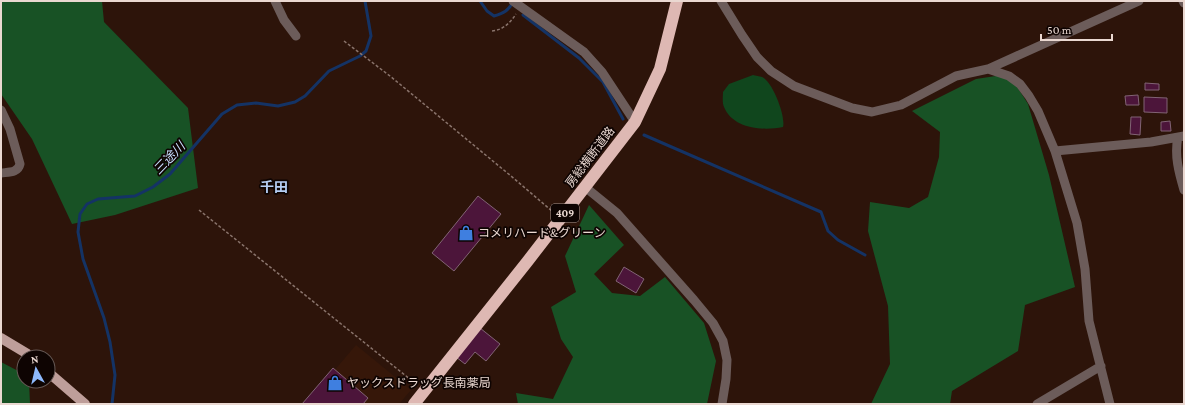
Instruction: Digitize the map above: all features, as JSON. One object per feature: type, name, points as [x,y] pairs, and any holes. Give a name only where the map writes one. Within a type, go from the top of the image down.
[{"type":"highway","name":"房総横断道路","points":[[414,404],[561,219],[635,122],[660,69],[677,1]]},
{"type":"main road","points":[[1,338],[19,349]]},
{"type":"main road","points":[[56,379],[85,404]]},
{"type":"street","points":[[275,1],[284,20],[296,36]]},
{"type":"street","points":[[513,1],[584,52],[602,72],[635,122]]},
{"type":"street","points":[[721,1],[757,57],[771,71],[794,86],[852,108],[872,112],[901,105],[956,76],[988,69],[1139,1]]},
{"type":"street","points":[[988,69],[1009,76],[1020,84],[1038,111],[1055,151],[1077,223],[1085,269],[1089,321],[1110,404]]},
{"type":"street","points":[[1,173],[16,170],[19,168],[20,164],[10,129],[2,113]]},
{"type":"street","points":[[1055,151],[1151,142],[1181,136]]},
{"type":"street","points":[[1181,136],[1177,142],[1178,168],[1184,190]]},
{"type":"street","points":[[586,186],[617,213],[713,323],[723,341],[727,360],[722,404]]},
{"type":"street","points":[[1037,404],[1101,366]]},
{"type":"path","points":[[492,31],[502,28],[522,7]]},
{"type":"path","points":[[344,41],[376,65],[561,219]]},
{"type":"path","points":[[199,210],[424,391]]},
{"type":"shaded area","points":[[356,345],[411,390],[399,404],[306,404]]},
{"type":"green space","points":[[1,1],[102,1],[104,22],[188,108],[198,188],[115,215],[72,224],[32,139],[1,94]]},
{"type":"green space","points":[[1009,74],[1028,104],[1049,175],[1075,287],[1025,305],[1018,351],[952,391],[950,404],[871,404],[890,364],[888,306],[868,231],[870,202],[909,208],[928,197],[939,157],[940,132],[912,111],[976,79]]},
{"type":"green space","points":[[753,75],[762,77],[766,80],[774,92],[781,108],[783,127],[767,129],[749,127],[734,120],[728,114],[724,107],[723,92],[729,84]]},
{"type":"green space","points":[[589,205],[624,245],[594,274],[612,293],[640,296],[665,277],[704,323],[716,361],[707,404],[518,404],[516,393],[553,399],[573,357],[561,339],[551,307],[576,292],[565,256]]},
{"type":"green space","points":[[1,362],[16,370],[16,389],[29,389],[30,404],[1,404]]},
{"type":"building","points":[[1145,83],[1159,84],[1159,90],[1145,90]]},
{"type":"building","points":[[1138,95],[1139,105],[1126,105],[1125,96]]},
{"type":"building","points":[[1144,97],[1167,98],[1167,113],[1144,112]]},
{"type":"building","points":[[1131,117],[1141,117],[1140,135],[1130,134]]},
{"type":"building","points":[[1170,121],[1171,131],[1161,131],[1161,122]]},
{"type":"building","name":"コメリハード&グリーン","points":[[478,196],[501,214],[454,271],[432,253]]},
{"type":"building","points":[[624,267],[644,279],[636,293],[616,281]]},
{"type":"building","points":[[480,328],[500,344],[486,361],[475,352],[465,364],[456,357]]},
{"type":"building","name":"ヤックスドラッグ長南薬局","points":[[333,368],[368,398],[363,404],[302,404]]},
{"type":"waterway","name":"三途川","points":[[112,404],[115,375],[110,342],[104,318],[83,259],[78,232],[80,214],[87,204],[98,199],[135,196],[153,187],[170,174],[222,114],[237,105],[256,103],[278,106],[295,102],[305,96],[329,71],[360,56],[366,51],[371,36],[365,1]]},
{"type":"waterway","name":"三途川","points":[[480,1],[487,11],[494,16],[505,11],[513,2]]},
{"type":"waterway","points":[[523,15],[579,58],[603,82],[623,119]]},
{"type":"waterway","points":[[644,135],[821,212],[828,231],[838,240],[865,255]]},
{"type":"place","name":"コメリハード&グリーン","points":[[466,233]]},
{"type":"place","name":"ヤックスドラッグ長南薬局","points":[[335,383]]},
{"type":"district","name":"千田","points":[[274,187]]}]
